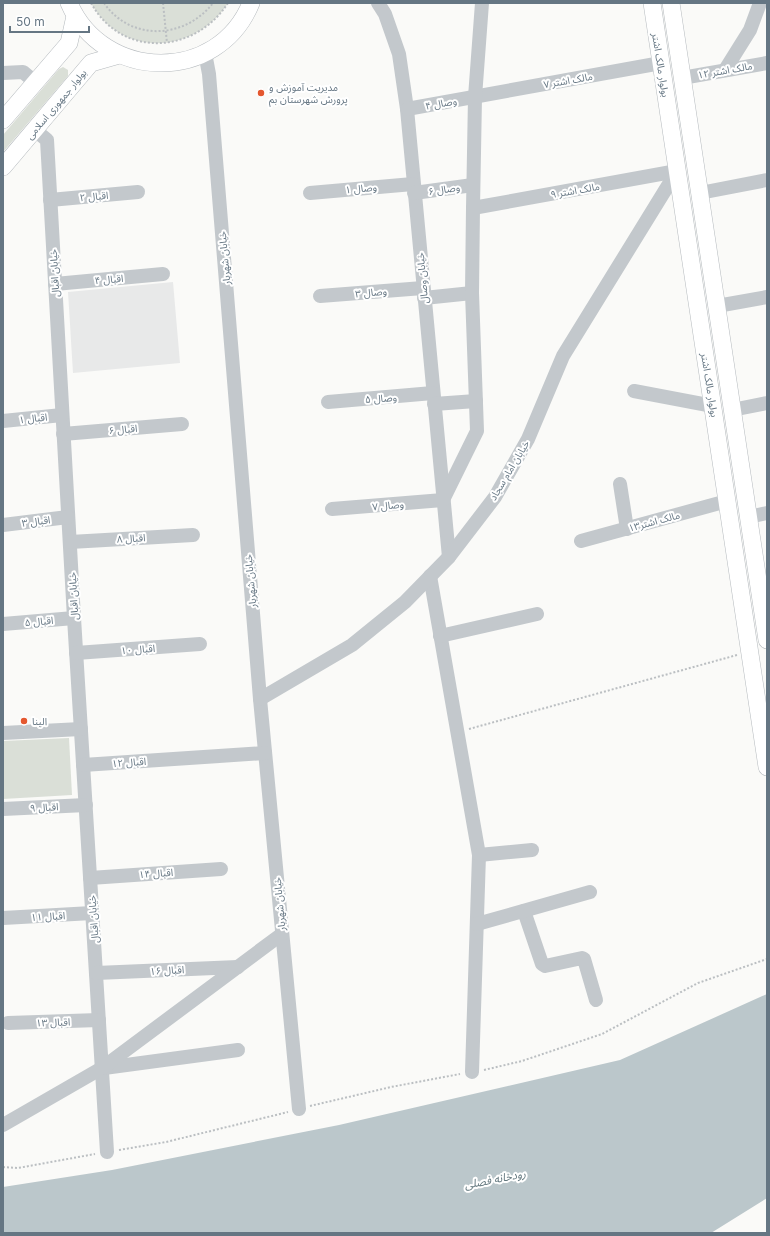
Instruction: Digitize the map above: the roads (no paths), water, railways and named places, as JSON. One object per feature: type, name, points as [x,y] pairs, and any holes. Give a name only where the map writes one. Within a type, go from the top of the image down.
[{"type":"main road","points":[[72,10],[87,32],[106,48],[119,55],[142,62],[166,64],[182,61],[205,53],[221,43],[235,30],[246,14],[251,3]]},
{"type":"main road","name":"بولوار مالک اشتر","points":[[652,3],[767,767]]},
{"type":"main road","name":"بولوار مالک اشتر","points":[[671,3],[766,632]]},
{"type":"main road","points":[[3,120],[69,43],[72,10]]},
{"type":"main road","points":[[658,42],[677,39]]},
{"type":"main road","name":"بولوار جمهوری اسلامی","points":[[3,167],[91,63],[119,55]]},
{"type":"main road","points":[[688,243],[707,241]]},
{"type":"main road","points":[[738,576],[757,572]]},
{"type":"street","name":"خیابان وصال","points":[[378,3],[385,14],[399,54],[407,109],[448,557]]},
{"type":"street","points":[[443,500],[477,431],[472,293],[473,185],[475,97],[482,3]]},
{"type":"street","points":[[726,70],[750,30],[760,3]]},
{"type":"street","name":"خیابان شهریار","points":[[205,53],[210,82],[260,699],[299,1109]]},
{"type":"street","name":"مالک اشتر ۷","points":[[475,97],[661,63]]},
{"type":"street","name":"مالک اشتر ۱۲","points":[[682,78],[767,63]]},
{"type":"street","points":[[3,73],[23,72],[35,82]]},
{"type":"street","name":"وصال ۴","points":[[407,109],[475,97]]},
{"type":"street","name":"خیابان اقبال","points":[[35,130],[47,140],[76,653],[107,1152]]},
{"type":"street","name":"خیابان امام سجاد","points":[[260,699],[352,645],[404,602],[448,557],[495,497],[528,439],[563,356],[677,171]]},
{"type":"street","name":"مالک اشتر ۹","points":[[473,208],[677,171]]},
{"type":"street","points":[[700,193],[767,180]]},
{"type":"street","name":"وصال ۶","points":[[414,188],[473,185]]},
{"type":"street","name":"وصال ۱","points":[[310,193],[414,188]]},
{"type":"street","name":"اقبال ۲","points":[[50,200],[138,192]]},
{"type":"street","name":"اقبال ۴","points":[[55,284],[164,274]]},
{"type":"street","name":"وصال ۳","points":[[320,296],[472,293]]},
{"type":"street","points":[[717,306],[767,297]]},
{"type":"street","points":[[634,391],[713,406]]},
{"type":"street","name":"وصال ۵","points":[[328,402],[434,399],[476,401]]},
{"type":"street","points":[[732,410],[767,403]]},
{"type":"street","name":"اقبال ۱","points":[[3,421],[62,415]]},
{"type":"street","name":"اقبال ۶","points":[[64,434],[182,424]]},
{"type":"street","points":[[620,484],[627,529]]},
{"type":"street","name":"وصال ۷","points":[[332,509],[443,500]]},
{"type":"street","name":"مالک اشتر۱۳","points":[[581,541],[727,502]]},
{"type":"street","points":[[748,517],[767,513]]},
{"type":"street","name":"اقبال ۳","points":[[3,525],[68,517]]},
{"type":"street","name":"اقبال ۸","points":[[70,542],[193,535]]},
{"type":"street","points":[[430,576],[478,856],[472,1072]]},
{"type":"street","points":[[440,636],[537,614]]},
{"type":"street","name":"اقبال ۵","points":[[3,624],[74,618]]},
{"type":"street","name":"اقبال ۱۰","points":[[76,653],[200,644]]},
{"type":"street","points":[[3,734],[81,729]]},
{"type":"street","name":"اقبال ۱۲","points":[[83,764],[265,753]]},
{"type":"street","name":"اقبال ۹","points":[[3,809],[86,805]]},
{"type":"street","points":[[478,856],[532,850]]},
{"type":"street","name":"اقبال ۱۴","points":[[90,878],[222,869]]},
{"type":"street","points":[[476,924],[590,892]]},
{"type":"street","points":[[524,911],[542,964],[545,966],[582,958],[584,959],[596,1000]]},
{"type":"street","name":"اقبال ۱۱","points":[[3,918],[92,913]]},
{"type":"street","points":[[3,1125],[102,1068],[282,934]]},
{"type":"street","name":"اقبال ۱۶","points":[[96,973],[238,967]]},
{"type":"street","name":"اقبال ۱۳","points":[[8,1023],[99,1020]]},
{"type":"street","points":[[102,1068],[238,1050]]},
{"type":"water","name":"رودخانه فصلی","points":[[767,994],[767,1198],[711,1233],[3,1233],[3,1187],[112,1170],[339,1125],[620,1060]]},
{"type":"place","name":"مدیریت آموزش و پرورش شهرستان بم","points":[[261,93]]},
{"type":"place","name":"الینا","points":[[24,721]]}]
